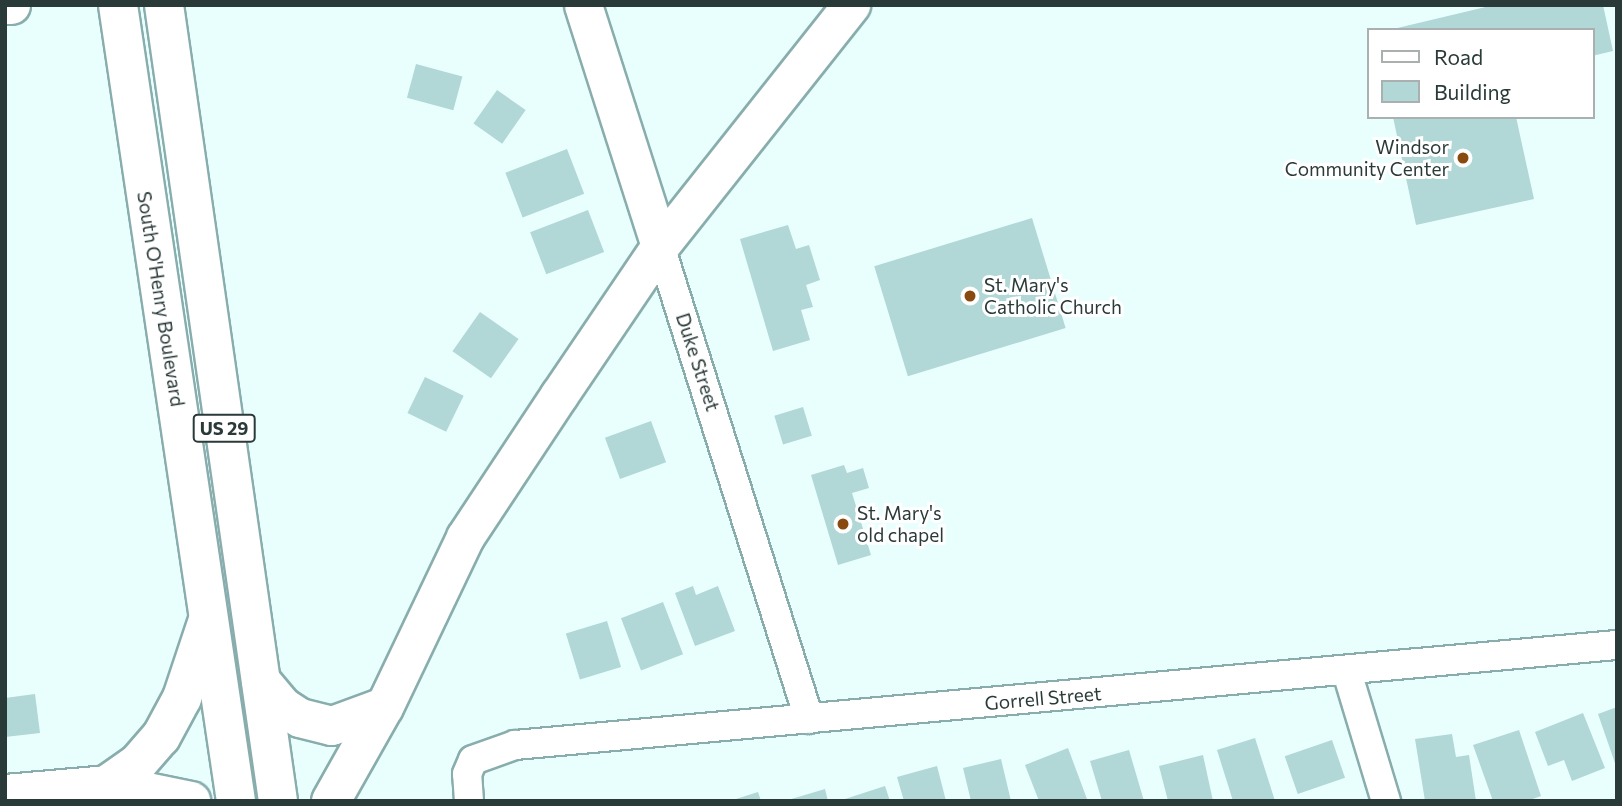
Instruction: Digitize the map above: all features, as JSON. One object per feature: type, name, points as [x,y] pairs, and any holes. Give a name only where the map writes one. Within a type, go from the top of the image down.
[{"type":"highway","name":"South O'Henry Boulevard","points":[[118,5],[128,93],[211,611],[236,801]]},
{"type":"highway","name":"US 29","points":[[164,5],[278,801]]},
{"type":"highway","points":[[108,783],[138,763],[161,737],[182,698],[211,611]]},
{"type":"highway","points":[[261,681],[283,707],[300,718],[331,726],[384,707]]},
{"type":"highway","points":[[331,801],[384,707]]},
{"type":"highway","points":[[108,783],[191,801]]},
{"type":"main road","points":[[5,5],[11,5]]},
{"type":"main road","name":"Duke Street","points":[[583,5],[660,246]]},
{"type":"main road","points":[[384,707],[465,537],[660,246],[851,5]]},
{"type":"main road","points":[[7,792],[108,783]]},
{"type":"street","name":"Duke Street","points":[[660,246],[809,719]]},
{"type":"street","name":"Gorrell Street","points":[[468,801],[467,774],[473,760],[514,745],[1347,672],[1617,645]]},
{"type":"street","points":[[1347,672],[1386,801]]},
{"type":"building","points":[[1494,5],[1603,5],[1613,51],[1594,56],[1594,28],[1397,28]]},
{"type":"building","points":[[416,64],[462,76],[453,110],[407,98]]},
{"type":"building","points":[[497,90],[526,110],[502,144],[473,124]]},
{"type":"building","name":"Windsor Community Center","points":[[1393,119],[1516,119],[1534,199],[1416,225]]},
{"type":"building","points":[[567,149],[584,194],[523,217],[505,173]]},
{"type":"building","points":[[588,210],[604,252],[546,274],[530,232]]},
{"type":"building","name":"St. Mary's Catholic Church","points":[[1032,218],[1066,328],[908,376],[874,266]]},
{"type":"building","points":[[788,225],[796,249],[809,245],[820,280],[806,285],[813,307],[801,310],[810,340],[773,351],[740,239]]},
{"type":"building","points":[[480,312],[519,339],[491,378],[452,351]]},
{"type":"building","points":[[425,377],[464,396],[446,432],[407,413]]},
{"type":"building","points":[[803,407],[812,436],[783,444],[774,416]]},
{"type":"building","points":[[651,421],[666,462],[620,479],[605,438]]},
{"type":"building","name":"St. Mary's old chapel","points":[[844,465],[847,473],[863,468],[869,488],[852,493],[871,555],[838,565],[811,475]]},
{"type":"building","points":[[693,586],[696,595],[718,586],[735,631],[695,646],[675,593]]},
{"type":"building","points":[[663,602],[683,654],[641,670],[621,618]]},
{"type":"building","points":[[607,621],[621,667],[580,679],[566,634]]},
{"type":"building","points":[[35,694],[40,733],[5,737],[5,698]]},
{"type":"building","points":[[1617,707],[1617,766],[1616,766],[1598,714]]},
{"type":"building","points":[[1583,713],[1605,768],[1572,781],[1564,760],[1548,766],[1535,732]]},
{"type":"building","points":[[1519,730],[1541,796],[1527,801],[1493,801],[1473,745]]},
{"type":"building","points":[[1452,734],[1456,757],[1469,755],[1476,801],[1425,801],[1415,739]]},
{"type":"building","points":[[1255,738],[1275,801],[1233,801],[1217,750]]},
{"type":"building","points":[[1332,740],[1345,778],[1298,794],[1285,756]]},
{"type":"building","points":[[1068,748],[1087,799],[1039,801],[1025,765]]},
{"type":"building","points":[[1129,750],[1144,801],[1102,801],[1090,761]]},
{"type":"building","points":[[1203,755],[1213,801],[1168,801],[1159,766]]},
{"type":"building","points":[[1001,759],[1011,801],[971,801],[963,768]]},
{"type":"building","points":[[937,766],[946,801],[904,801],[897,777]]},
{"type":"building","points":[[885,786],[890,801],[842,801],[842,800]]},
{"type":"building","points":[[825,789],[828,801],[788,801],[788,800]]},
{"type":"building","points":[[758,792],[761,801],[733,801],[733,800]]},
{"type":"place","name":"Windsor Community Center","points":[[1463,158]]},
{"type":"place","name":"St. Mary's Catholic Church","points":[[970,296]]},
{"type":"place","name":"St. Mary's old chapel","points":[[843,524]]}]
